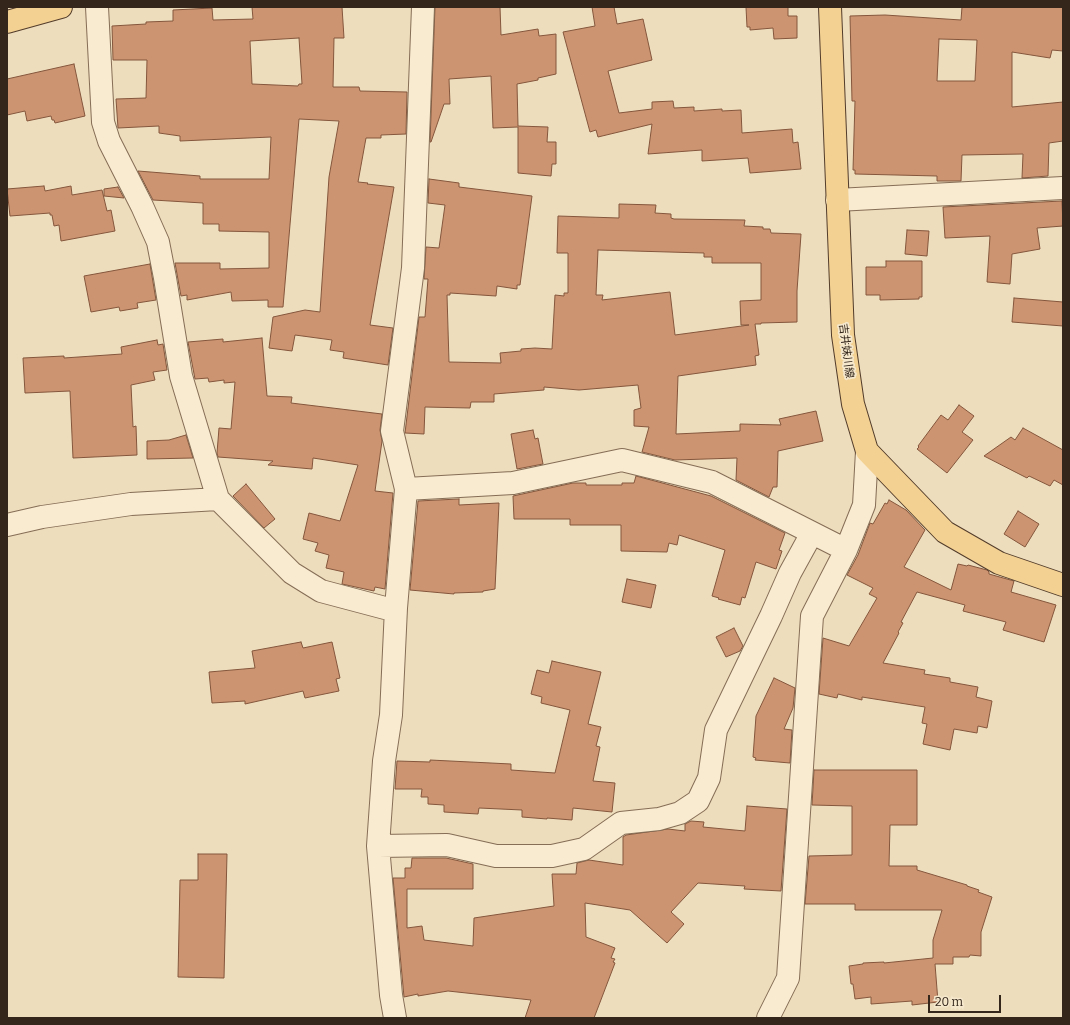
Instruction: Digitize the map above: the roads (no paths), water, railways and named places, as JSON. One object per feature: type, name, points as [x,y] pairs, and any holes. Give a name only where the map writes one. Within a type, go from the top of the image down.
[{"type":"main road","points":[[7,22],[61,7]]},
{"type":"main road","name":"吉井妹川線","points":[[830,7],[843,335],[854,404],[867,451],[945,532],[999,563],[1063,586]]},
{"type":"street","points":[[97,7],[103,122],[108,141],[142,206],[158,242],[181,376],[218,499],[292,573],[321,591],[385,608],[396,608]]},
{"type":"street","points":[[395,1018],[391,995],[378,846],[384,762],[391,715],[396,608],[406,489],[392,431],[413,268],[423,7]]},
{"type":"street","points":[[837,200],[1063,188]]},
{"type":"street","points":[[768,1018],[788,978],[812,616],[846,550],[864,505],[867,451]]},
{"type":"street","points":[[406,489],[513,483],[622,460],[712,482],[846,550]]},
{"type":"street","points":[[7,525],[42,517],[131,504],[218,499]]},
{"type":"street","points":[[378,846],[447,845],[496,856],[552,856],[584,849],[621,823],[659,819],[680,813],[698,801],[709,778],[716,730],[790,573],[812,533]]}]
